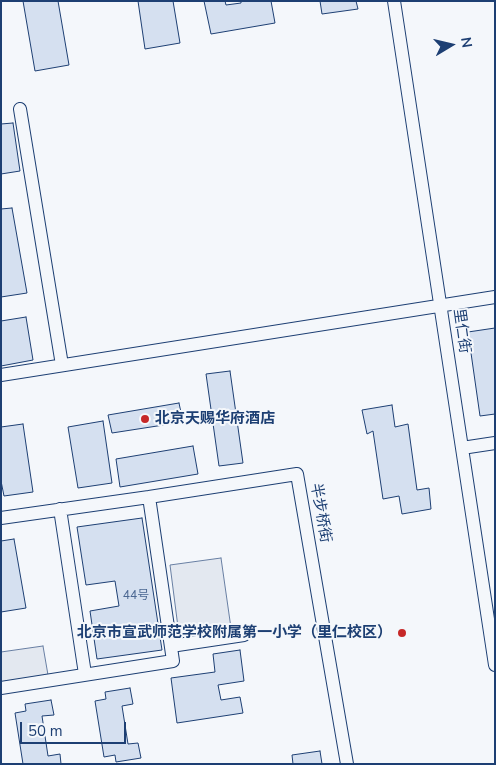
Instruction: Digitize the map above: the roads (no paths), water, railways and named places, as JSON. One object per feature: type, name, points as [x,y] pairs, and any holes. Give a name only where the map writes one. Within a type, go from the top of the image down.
[{"type":"street","name":"里仁街","points":[[394,1],[462,448],[489,600],[495,666]]},
{"type":"street","points":[[20,109],[62,365]]},
{"type":"street","points":[[1,375],[495,297]]},
{"type":"street","points":[[462,448],[495,443]]},
{"type":"street","name":"半步桥街","points":[[1,518],[296,474],[347,764]]},
{"type":"street","points":[[1,688],[173,660],[149,497]]},
{"type":"street","points":[[60,509],[85,674]]},
{"type":"street","points":[[171,646],[244,635]]},
{"type":"place","name":"北京天赐华府酒店","points":[[145,419]]},
{"type":"place","name":"北京市宣武师范学校附属第一小学（里仁校区）","points":[[402,633]]}]
